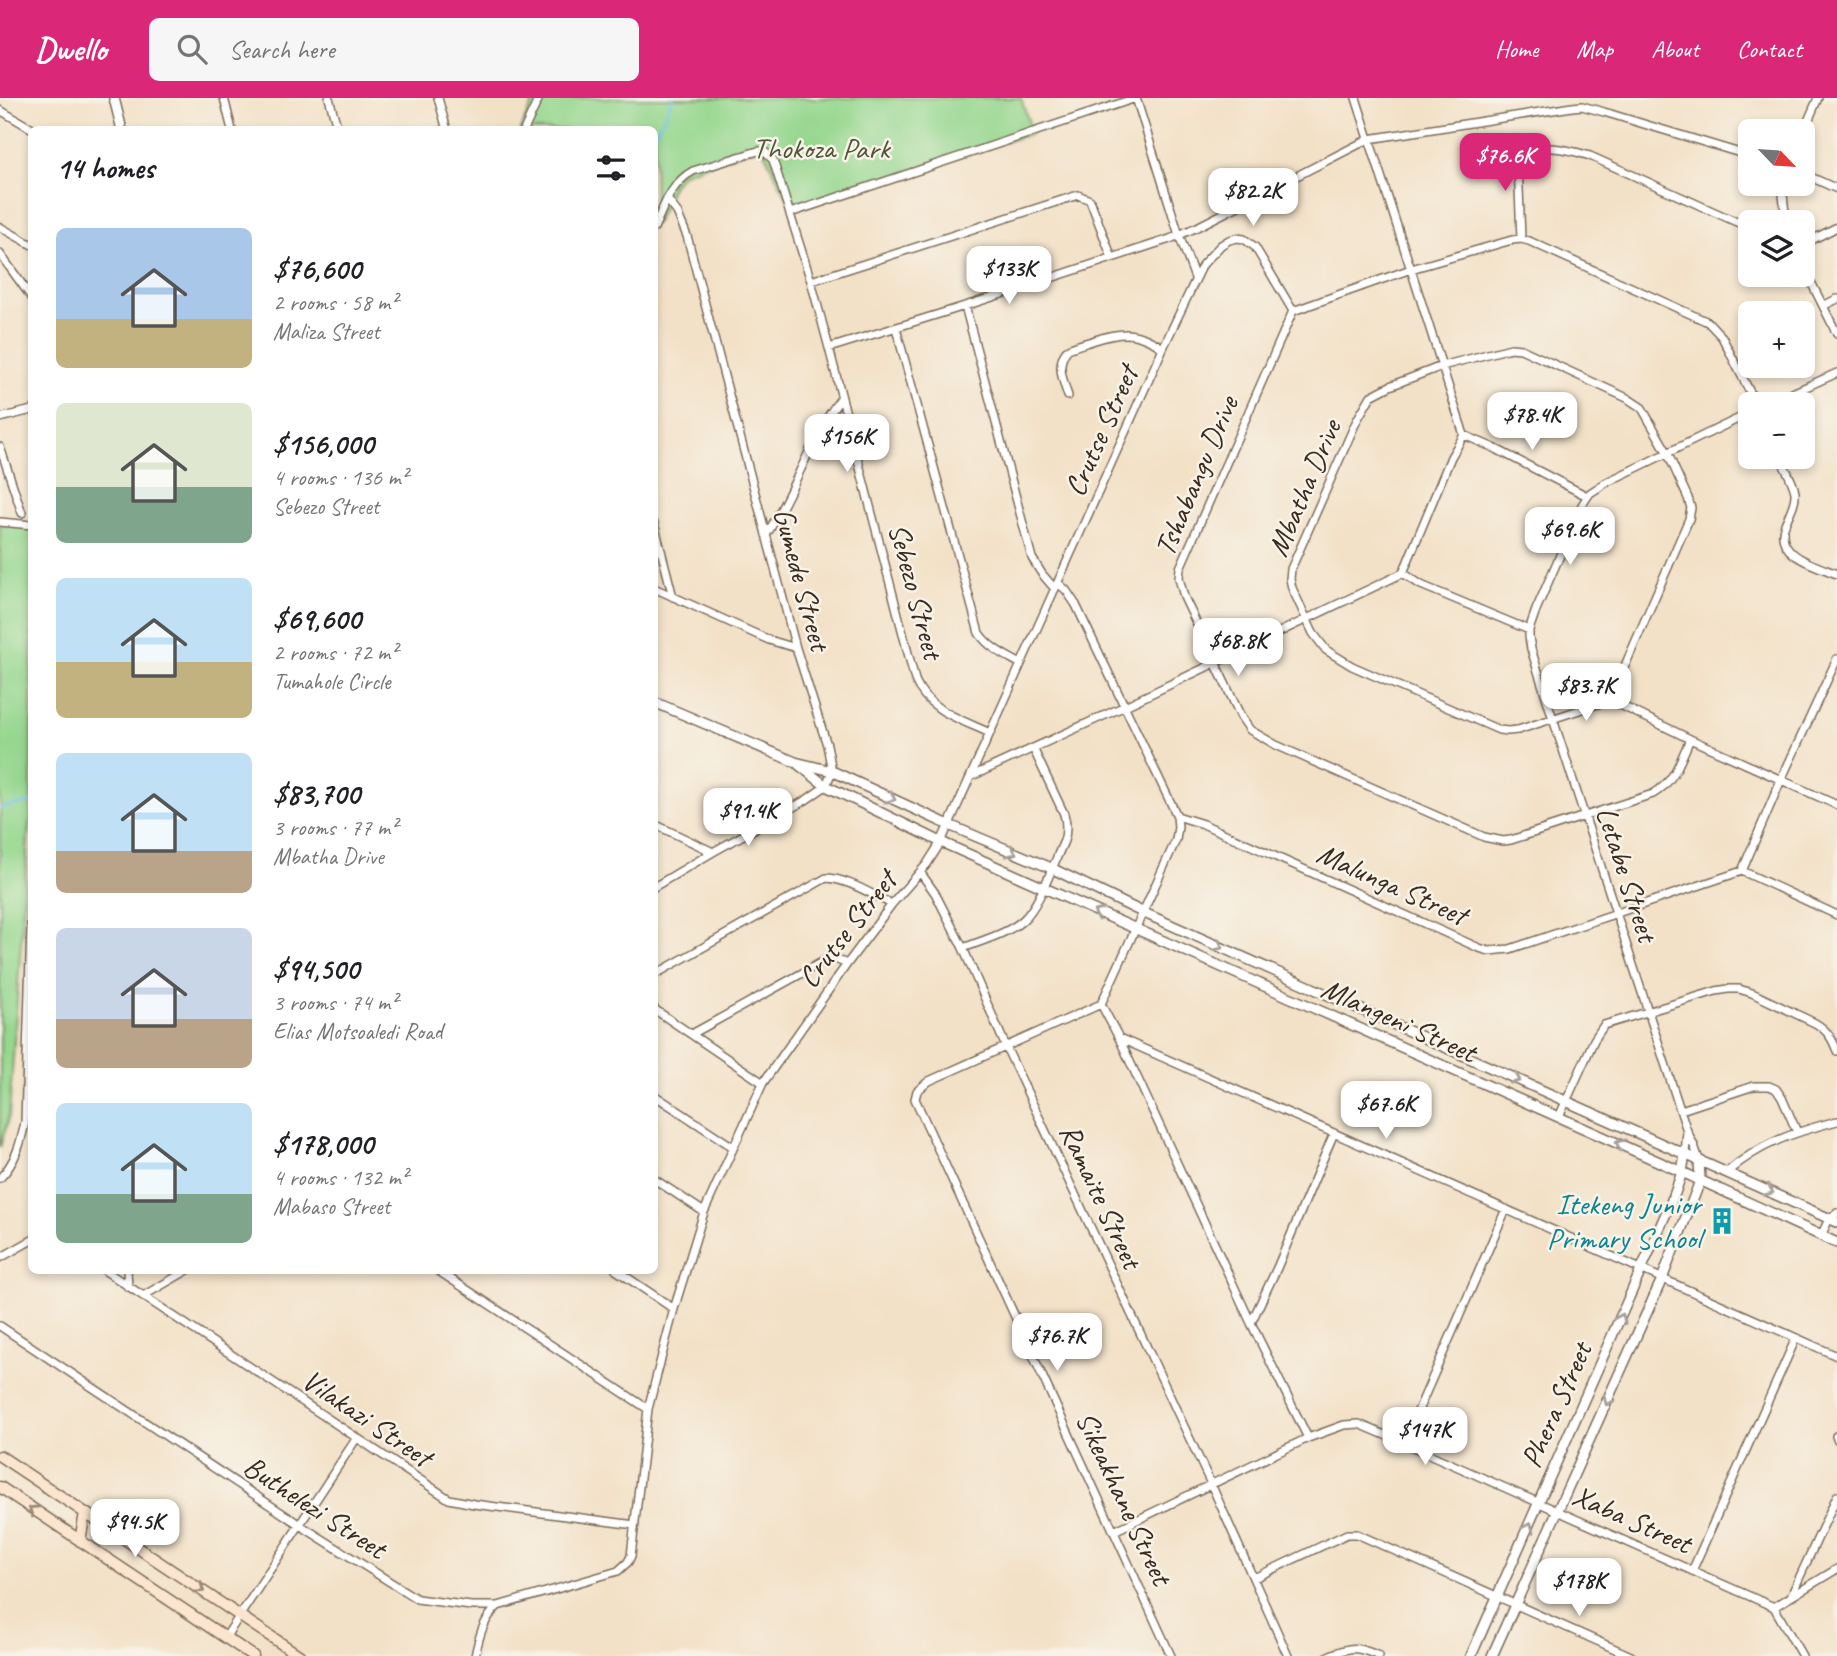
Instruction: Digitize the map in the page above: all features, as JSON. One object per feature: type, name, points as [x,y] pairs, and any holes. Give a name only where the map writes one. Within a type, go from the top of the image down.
[{"type":"main road","points":[[0,1457],[300,1656]]},
{"type":"main road","points":[[0,1487],[253,1656]]},
{"type":"main road","points":[[80,1541],[85,1513]]},
{"type":"street","points":[[114,98],[121,126]]},
{"type":"street","points":[[224,98],[231,126]]},
{"type":"street","points":[[329,98],[337,126]]},
{"type":"street","points":[[438,98],[446,126]]},
{"type":"street","points":[[526,126],[539,98]]},
{"type":"street","points":[[790,213],[1136,98],[1195,278]]},
{"type":"street","points":[[1356,98],[1464,435],[1587,496]]},
{"type":"street","points":[[1809,119],[1818,98]]},
{"type":"street","points":[[829,348],[1179,235],[1369,139],[1582,106],[1738,152]]},
{"type":"street","points":[[0,110],[28,126]]},
{"type":"street","points":[[1521,239],[1518,163],[1522,154],[1532,149],[1566,149],[1590,156],[1738,223]]},
{"type":"street","name":"Sebezo Street","points":[[667,199],[678,181],[693,170],[755,151],[765,152],[773,160],[811,281],[919,690],[933,705],[990,733]]},
{"type":"street","points":[[1815,179],[1837,189]]},
{"type":"street","points":[[811,281],[1078,195],[1085,197],[1094,207],[1112,258]]},
{"type":"street","points":[[658,219],[667,199]]},
{"type":"street","name":"Gumede Street","points":[[667,199],[677,212],[687,236],[796,648],[827,745],[832,771]]},
{"type":"street","points":[[0,227],[28,243]]},
{"type":"street","points":[[1815,238],[1837,227]]},
{"type":"street","name":"Crutse Street","points":[[631,1556],[648,1409],[674,1309],[704,1212],[763,1083],[847,964],[941,842],[1203,264],[1229,240],[1244,239],[1255,247],[1293,311]]},
{"type":"street","points":[[1293,311],[1411,269],[1521,239],[1708,322],[1722,337],[1750,392]]},
{"type":"street","points":[[0,254],[28,292]]},
{"type":"street","points":[[1814,287],[1837,334]]},
{"type":"street","points":[[1823,306],[1837,299]]},
{"type":"street","points":[[965,306],[1035,566],[1057,586],[1066,590],[1076,605],[1177,816],[1178,827],[1176,840],[1101,1004],[1006,1047]]},
{"type":"street","name":"Tshabangu Drive","points":[[1293,311],[1180,568],[1180,586],[1241,717],[1250,730],[1260,737],[1484,837],[1503,841],[1640,799],[1664,787],[1677,768],[1690,739]]},
{"type":"street","points":[[896,328],[979,633],[985,642],[1021,664]]},
{"type":"street","name":"Crutse Street","points":[[1068,396],[1060,365],[1063,354],[1068,349],[1124,333],[1151,340],[1163,348]]},
{"type":"street","name":"Mbatha Drive","points":[[1511,348],[1531,353],[1636,403],[1647,415],[1667,453],[1691,508],[1689,520],[1610,700],[1508,731],[1488,726],[1339,659],[1319,642],[1306,618],[1292,589],[1291,569],[1361,412],[1371,396],[1380,390],[1442,366],[1511,348]]},
{"type":"street","points":[[1795,392],[1837,373]]},
{"type":"street","points":[[766,535],[841,398]]},
{"type":"street","points":[[0,418],[28,411]]},
{"type":"street","points":[[1403,573],[1421,585],[1530,630],[1536,610],[1587,496],[1608,482],[1738,419]]},
{"type":"street","points":[[971,776],[1403,573],[1451,457],[1464,435]]},
{"type":"street","points":[[0,447],[22,513]]},
{"type":"street","points":[[1785,469],[1795,495],[1782,533],[1784,543],[1798,557],[1837,574]]},
{"type":"street","points":[[0,522],[28,525]]},
{"type":"street","points":[[658,539],[673,597]]},
{"type":"street","points":[[658,590],[769,640],[796,648]]},
{"type":"street","name":"Letabe Street","points":[[1530,630],[1531,649],[1553,719],[1687,1131],[1699,1160]]},
{"type":"street","points":[[1837,659],[1742,871],[1837,915]]},
{"type":"street","points":[[1610,700],[1837,805]]},
{"type":"street","points":[[658,704],[795,762]]},
{"type":"street","points":[[963,948],[1013,927],[1029,914],[1064,841],[1067,823],[1033,748]]},
{"type":"street","name":"Mlangeni Street","points":[[795,762],[832,771],[1566,1101],[1835,1218]]},
{"type":"street","name":"Mlangeni Street","points":[[795,762],[826,786],[941,842],[1837,1242]]},
{"type":"street","points":[[658,885],[806,800],[826,786],[832,771]]},
{"type":"street","name":"Malunga Street","points":[[1177,816],[1203,824],[1489,951],[1510,948],[1742,871]]},
{"type":"street","points":[[658,826],[713,852]]},
{"type":"street","name":"Ramaite Street","points":[[920,872],[935,893],[963,948],[1006,1047],[1211,1484],[1288,1656]]},
{"type":"street","points":[[658,973],[826,878],[845,882],[892,904]]},
{"type":"street","points":[[692,1034],[824,961],[835,959],[847,964]]},
{"type":"street","points":[[1559,1117],[1594,1040],[1604,1025],[1716,991],[1739,989],[1752,993],[1823,1028],[1830,1035],[1837,1051]]},
{"type":"street","points":[[1101,1004],[1308,1438]]},
{"type":"street","points":[[658,1012],[763,1083]]},
{"type":"street","points":[[0,1178],[9,1169],[16,1155],[25,1122],[28,1023]]},
{"type":"street","points":[[1119,1038],[1837,1356]]},
{"type":"street","name":"Sikeakhane Street","points":[[1006,1047],[929,1082],[917,1091],[915,1100],[1171,1656]]},
{"type":"street","points":[[1681,1110],[1754,1086],[1769,1086],[1776,1089],[1782,1098],[1797,1132]]},
{"type":"street","points":[[658,1098],[733,1147]]},
{"type":"street","points":[[1727,1172],[1749,1154],[1774,1141],[1837,1121]]},
{"type":"street","name":"Letabe Street","points":[[1685,1154],[1687,1131]]},
{"type":"street","points":[[1251,1322],[1334,1133]]},
{"type":"street","name":"Phera Street","points":[[1471,1656],[1675,1193],[1685,1154]]},
{"type":"street","points":[[1699,1160],[1700,1180]]},
{"type":"street","name":"Phera Street","points":[[1492,1656],[1662,1279],[1700,1180]]},
{"type":"street","points":[[658,1182],[704,1212]]},
{"type":"street","points":[[1404,1443],[1506,1209]]},
{"type":"street","points":[[1821,1236],[1835,1218]]},
{"type":"street","points":[[0,1247],[2,1257],[28,1242]]},
{"type":"street","name":"Vilakazi Street","points":[[110,1274],[449,1499],[635,1525]]},
{"type":"street","points":[[127,1274],[128,1287]]},
{"type":"street","points":[[143,1296],[181,1274]]},
{"type":"street","points":[[443,1274],[648,1409]]},
{"type":"street","points":[[622,1274],[674,1309]]},
{"type":"street","name":"Buthelezi Street","points":[[0,1326],[300,1525],[417,1599],[471,1606],[498,1606],[618,1571],[631,1556]]},
{"type":"street","points":[[1692,1571],[1796,1338]]},
{"type":"street","name":"Xaba Street","points":[[1114,1531],[1308,1438],[1351,1423],[1404,1443],[1774,1607]]},
{"type":"street","points":[[226,1638],[356,1439]]},
{"type":"street","points":[[1791,1596],[1837,1496]]},
{"type":"street","points":[[1254,1578],[1352,1533],[1631,1656]]},
{"type":"street","points":[[1802,1656],[1774,1607],[1837,1569]]},
{"type":"street","points":[[475,1656],[484,1624],[498,1606]]},
{"type":"street","points":[[1328,1656],[1351,1647],[1379,1656]]},
{"type":"green space","name":"Thokoza Park","points":[[535,98],[1021,98],[1032,133],[793,210],[764,152],[755,148],[683,173],[673,184],[658,218],[658,126],[522,126]]},
{"type":"green space","points":[[0,524],[28,526],[28,839],[9,1116],[0,1147]]},
{"type":"waterway","points":[[658,127],[672,98]]},
{"type":"waterway","points":[[0,808],[28,803]]},
{"type":"place","name":"Itekeng Junior Primary School","points":[[1722,1221]]}]
